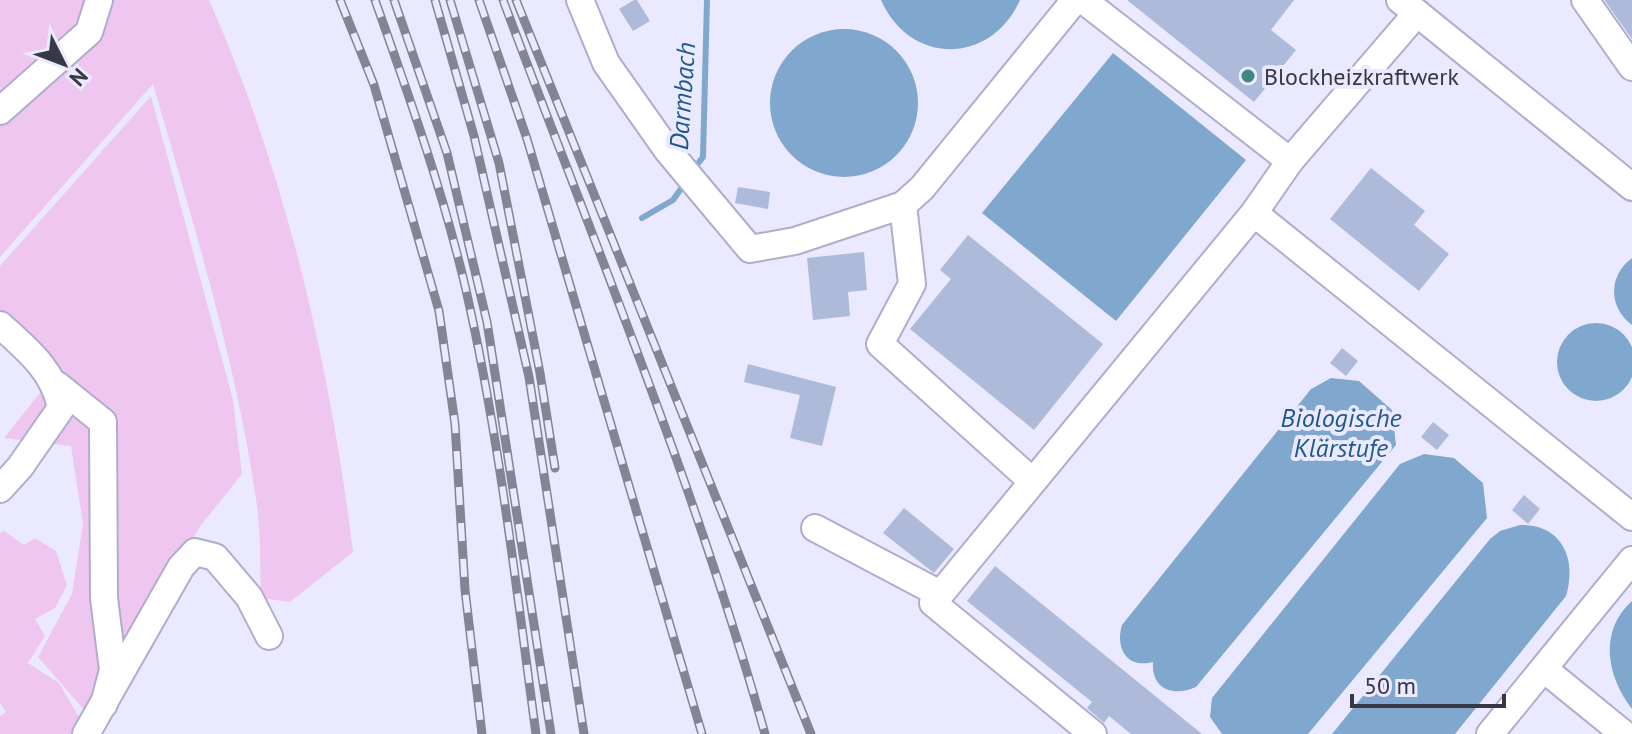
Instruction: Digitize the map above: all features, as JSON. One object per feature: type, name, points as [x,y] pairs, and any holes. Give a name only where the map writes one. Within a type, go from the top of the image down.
[{"type":"lane","points":[[580,0],[606,63],[668,151],[750,249],[795,241],[903,205],[922,188],[1075,0]]},
{"type":"lane","points":[[1083,0],[1290,161]]},
{"type":"lane","points":[[1585,0],[1632,67]]},
{"type":"lane","points":[[0,111],[89,32],[98,1]]},
{"type":"lane","points":[[1093,734],[933,603],[1254,213],[1408,7],[1632,187]]},
{"type":"lane","points":[[903,205],[912,284],[880,344],[1032,481]]},
{"type":"lane","points":[[1254,213],[1632,517]]},
{"type":"lane","points":[[0,325],[32,353],[57,385],[103,422],[104,598],[113,670],[104,704]]},
{"type":"lane","points":[[0,489],[20,467],[61,408],[57,385]]},
{"type":"lane","points":[[815,528],[940,594]]},
{"type":"lane","points":[[86,734],[181,567],[195,552],[215,557],[249,597],[269,636]]},
{"type":"lane","points":[[1490,734],[1632,560]]},
{"type":"lane","points":[[1544,669],[1624,734]]},
{"type":"shaded area","points":[[0,0],[209,0],[261,133],[301,271],[332,411],[353,552],[290,602],[261,598],[257,506],[238,399],[198,241],[153,84],[0,257]]},
{"type":"shaded area","points":[[151,96],[233,400],[242,474],[201,525],[87,713],[38,657],[72,594],[83,524],[71,446],[4,438],[40,393],[45,353],[0,316],[0,266]]},
{"type":"shaded area","points":[[4,531],[24,545],[35,538],[56,551],[67,585],[55,608],[35,619],[45,636],[28,663],[59,683],[80,719],[73,734],[0,734],[0,716],[6,712],[0,703],[0,533]]},
{"type":"water","points":[[881,0],[1020,0],[1007,21],[990,37],[971,46],[950,49],[930,46],[911,37],[894,22]]},
{"type":"water","points":[[844,29],[872,34],[897,50],[913,75],[918,103],[913,131],[897,156],[872,172],[844,177],[816,172],[791,156],[775,131],[770,103],[775,75],[791,50],[816,34]]},
{"type":"water","points":[[1113,53],[1246,160],[1116,321],[982,213]]},
{"type":"water","points":[[1632,258],[1632,325],[1618,309],[1614,292],[1618,274]]},
{"type":"water","points":[[1588,323],[1604,323],[1618,329],[1629,340],[1635,362],[1629,384],[1618,395],[1604,401],[1588,401],[1574,395],[1563,384],[1557,370],[1557,354],[1563,340],[1574,329]]},
{"type":"water","name":"Biologische Klärstufe","points":[[1331,378],[1359,381],[1392,410],[1396,445],[1196,687],[1180,691],[1166,689],[1156,679],[1153,662],[1136,662],[1125,655],[1120,641],[1122,625],[1311,389]]},
{"type":"water","name":"Biologische Klärstufe","points":[[1424,454],[1454,458],[1483,483],[1487,518],[1308,734],[1222,734],[1210,717],[1212,698],[1400,464]]},
{"type":"water","points":[[1520,525],[1546,530],[1563,546],[1569,569],[1566,596],[1455,734],[1332,734],[1490,539],[1500,531]]},
{"type":"water","points":[[1632,601],[1632,709],[1612,669],[1610,640],[1621,613]]},
{"type":"building","points":[[634,0],[650,21],[633,31],[619,9]]},
{"type":"building","name":"Blockheizkraftwerk","points":[[1127,0],[1294,0],[1271,30],[1296,50],[1254,102]]},
{"type":"building","points":[[1632,0],[1632,39],[1605,1]]},
{"type":"building","points":[[1371,168],[1425,211],[1414,225],[1449,254],[1419,291],[1330,219]]},
{"type":"building","points":[[738,187],[770,192],[768,209],[735,203]]},
{"type":"building","points":[[968,235],[1103,344],[1034,430],[910,329],[951,279],[940,270]]},
{"type":"building","points":[[864,252],[867,290],[848,292],[850,316],[813,320],[807,258]]},
{"type":"building","points":[[1342,348],[1358,361],[1346,376],[1330,363]]},
{"type":"building","points":[[748,364],[836,387],[822,446],[790,438],[800,395],[744,382]]},
{"type":"building","points":[[1433,422],[1449,435],[1437,450],[1421,437]]},
{"type":"building","points":[[1524,495],[1540,509],[1528,524],[1512,510]]},
{"type":"building","points":[[904,508],[954,549],[934,573],[883,533]]},
{"type":"building","points":[[995,566],[1202,734],[1131,734],[1109,716],[1104,723],[1087,708],[1092,702],[967,601]]},
{"type":"waterway","name":"Darmbach","points":[[693,170],[703,157],[707,0]]},
{"type":"waterway","name":"Darmbach","points":[[642,218],[673,200],[685,183]]},
{"type":"railway","points":[[340,0],[374,85],[439,311],[455,424],[465,590],[482,734]]},
{"type":"railway","points":[[375,0],[436,180],[466,290],[497,455],[536,734]]},
{"type":"railway","points":[[394,0],[447,153],[487,322],[551,734]]},
{"type":"railway","points":[[435,0],[474,136],[529,377],[584,734]]},
{"type":"railway","points":[[450,0],[499,163],[540,373],[555,468]]},
{"type":"railway","points":[[479,0],[527,139],[702,734]]},
{"type":"railway","points":[[503,0],[675,456],[765,734]]},
{"type":"railway","points":[[516,0],[811,734]]},
{"type":"place","name":"Blockheizkraftwerk","points":[[1248,76]]}]
